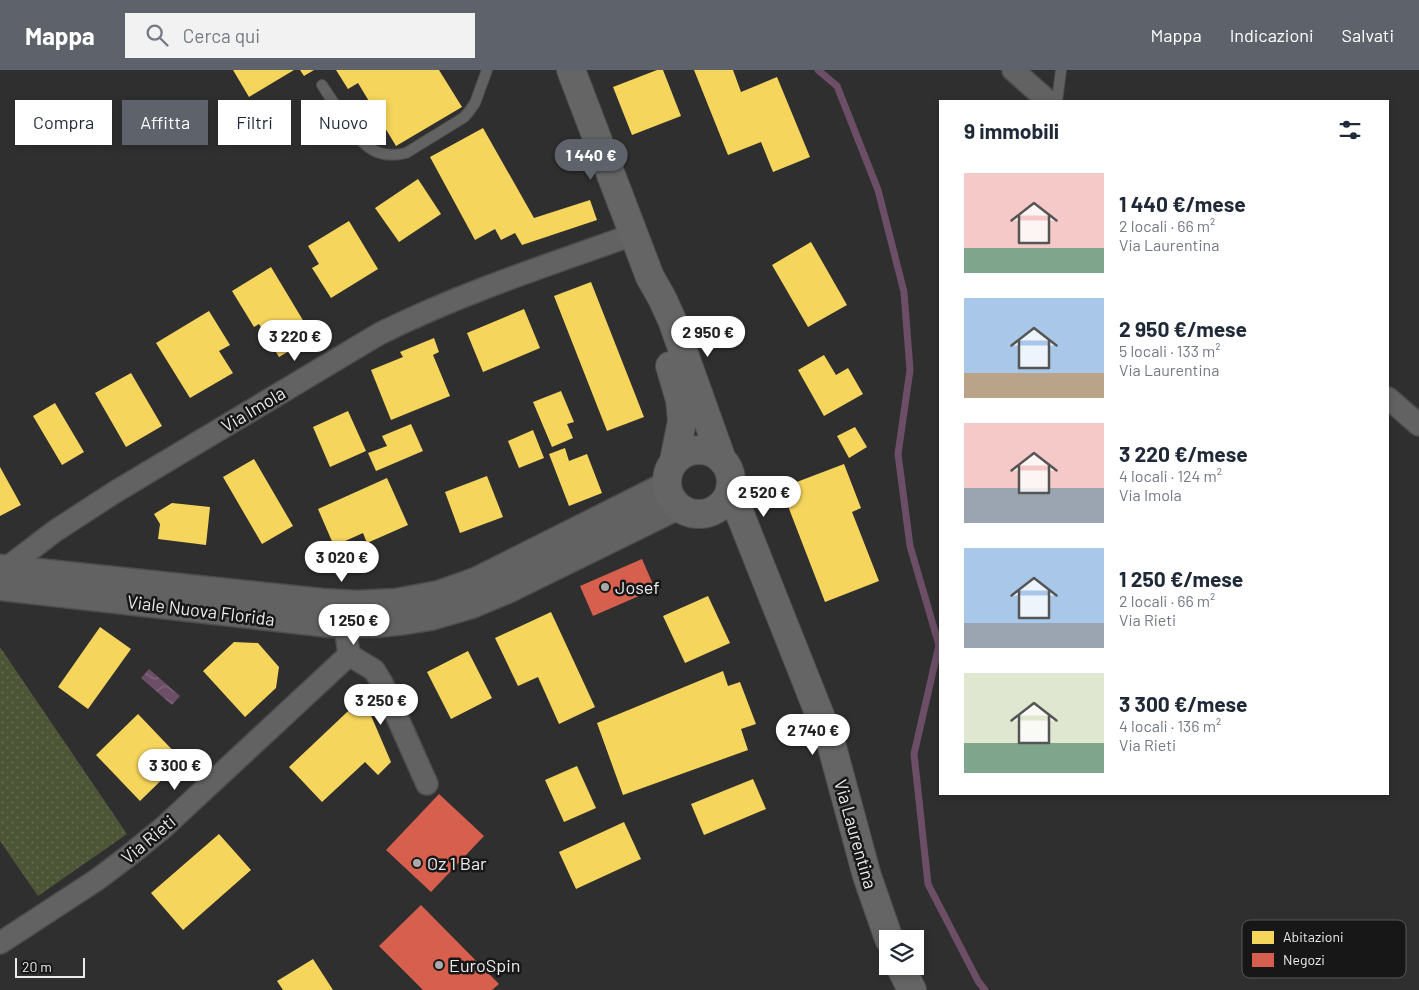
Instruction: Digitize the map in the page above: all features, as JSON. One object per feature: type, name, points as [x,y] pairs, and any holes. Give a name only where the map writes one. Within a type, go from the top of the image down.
[{"type":"main road","points":[[571,70],[650,277],[670,315],[722,460],[728,468],[730,489],[727,498],[714,510],[679,492]]},
{"type":"main road","points":[[650,277],[655,318],[682,410],[679,492]]},
{"type":"main road","points":[[679,492],[683,455],[692,451],[703,450],[722,460]]},
{"type":"main road","name":"Via Laurentina","points":[[730,489],[831,743],[867,876],[886,930]]},
{"type":"main road","name":"Via Laurentina","points":[[679,492],[728,533],[758,563]]},
{"type":"main road","points":[[904,975],[912,990]]},
{"type":"street","points":[[1013,70],[1047,100]]},
{"type":"street","name":"Via Imola","points":[[1,574],[55,532],[93,506],[363,342],[416,316],[477,290],[635,234]]},
{"type":"street","points":[[1389,399],[1419,425]]},
{"type":"street","name":"Viale Nuova Florida","points":[[1,574],[328,602],[357,604],[396,602],[439,594],[478,580],[679,492]]},
{"type":"street","name":"Viale Nuova Florida","points":[[1,574],[345,625],[405,621],[430,617],[471,605],[505,591],[679,492]]},
{"type":"street","points":[[345,625],[349,655],[374,670],[382,683],[426,784]]},
{"type":"street","name":"Via Rieti","points":[[0,944],[98,879],[164,827],[349,655]]},
{"type":"lane","points":[[322,85],[365,146],[388,156],[406,153],[463,118],[475,103],[488,70]]},
{"type":"lane","points":[[1057,100],[1061,70]]},
{"type":"green space","points":[[0,647],[127,834],[38,896],[0,841]]},
{"type":"water","points":[[149,669],[180,696],[172,705],[141,678]]},
{"type":"building: Abitazioni","points":[[233,70],[294,70],[249,97]]},
{"type":"building: Abitazioni","points":[[300,70],[314,70],[304,76]]},
{"type":"building: Abitazioni","points":[[336,70],[439,70],[462,107],[396,146],[386,129],[386,100],[368,100],[358,83],[348,89]]},
{"type":"building: Abitazioni","points":[[657,70],[663,70],[681,116],[632,135],[613,87]]},
{"type":"building: Abitazioni","points":[[694,70],[733,70],[741,92],[777,77],[810,157],[773,172],[761,142],[728,155]]},
{"type":"building: Abitazioni","points":[[483,128],[534,218],[590,200],[597,220],[522,245],[515,233],[501,240],[495,229],[475,240],[430,157]]},
{"type":"building: Abitazioni","points":[[418,179],[441,214],[399,242],[375,208]]},
{"type":"building: Abitazioni","points":[[349,221],[378,269],[331,298],[312,268],[319,264],[308,246]]},
{"type":"building: Abitazioni","points":[[811,242],[847,305],[808,327],[772,265]]},
{"type":"building: Abitazioni","points":[[271,267],[313,337],[279,357],[259,324],[254,327],[232,291]]},
{"type":"building: Abitazioni","points":[[591,282],[644,417],[607,431],[554,296]]},
{"type":"building: Abitazioni","points":[[524,309],[540,348],[483,372],[467,333]]},
{"type":"building: Abitazioni","points":[[209,311],[230,345],[219,351],[233,373],[190,398],[156,343]]},
{"type":"building: Abitazioni","points":[[434,338],[439,352],[433,355],[450,396],[391,420],[371,370],[403,357],[400,352]]},
{"type":"building: Abitazioni","points":[[824,355],[836,375],[848,368],[863,394],[824,416],[798,370]]},
{"type":"building: Abitazioni","points":[[131,373],[162,426],[126,447],[95,393]]},
{"type":"building: Abitazioni","points":[[561,391],[574,422],[567,424],[573,438],[552,447],[533,402]]},
{"type":"building: Abitazioni","points":[[55,403],[84,452],[62,465],[33,416]]},
{"type":"building: Abitazioni","points":[[348,411],[366,451],[330,467],[313,427]]},
{"type":"building: Abitazioni","points":[[411,424],[423,451],[376,471],[368,453],[387,446],[382,436]]},
{"type":"building: Abitazioni","points":[[855,427],[867,447],[849,458],[837,436]]},
{"type":"building: Abitazioni","points":[[533,430],[544,458],[519,468],[508,441]]},
{"type":"building: Abitazioni","points":[[565,448],[569,461],[587,454],[602,493],[569,506],[549,454]]},
{"type":"building: Abitazioni","points":[[254,459],[293,526],[262,544],[223,477]]},
{"type":"building: Abitazioni","points":[[844,464],[861,508],[852,512],[879,581],[825,602],[781,488]]},
{"type":"building: Abitazioni","points":[[0,467],[21,505],[0,516]]},
{"type":"building: Abitazioni","points":[[487,476],[503,517],[460,533],[445,492]]},
{"type":"building: Abitazioni","points":[[387,478],[408,525],[367,543],[363,533],[334,546],[318,509]]},
{"type":"building: Abitazioni","points":[[172,503],[210,507],[206,545],[158,539],[160,524],[154,514]]},
{"type":"building: Abitazioni","points":[[708,596],[730,643],[685,663],[663,616]]},
{"type":"building: Abitazioni","points":[[551,612],[595,707],[559,724],[538,677],[518,686],[495,638]]},
{"type":"building: Abitazioni","points":[[100,627],[131,649],[88,709],[58,687]]},
{"type":"building: Abitazioni","points":[[234,642],[258,643],[279,667],[276,688],[245,717],[203,671]]},
{"type":"building: Abitazioni","points":[[468,651],[492,698],[451,719],[427,672]]},
{"type":"building: Abitazioni","points":[[723,671],[728,686],[740,682],[756,724],[741,729],[748,750],[623,795],[597,723]]},
{"type":"building: Abitazioni","points":[[363,697],[391,762],[378,775],[365,762],[322,802],[289,767]]},
{"type":"building: Abitazioni","points":[[138,714],[182,760],[140,801],[96,755]]},
{"type":"building: Abitazioni","points":[[577,766],[596,808],[564,822],[545,780]]},
{"type":"building: Abitazioni","points":[[753,779],[766,809],[704,835],[691,804]]},
{"type":"building: Abitazioni","points":[[624,822],[641,859],[576,889],[559,852]]},
{"type":"building: Abitazioni","points":[[219,834],[251,870],[183,930],[151,893]]},
{"type":"building: Abitazioni","points":[[313,959],[333,990],[283,990],[277,981]]},
{"type":"building: Negozi","points":[[642,559],[655,589],[593,616],[580,586]]},
{"type":"building: Negozi","points":[[439,794],[484,836],[431,892],[386,850]]},
{"type":"building: Negozi","name":"EuroSpin","points":[[421,905],[499,984],[492,990],[423,990],[379,946]]},
{"type":"waterway","points":[[818,70],[837,86],[878,190],[904,292],[910,370],[898,454],[910,546],[939,645],[914,754],[928,884],[978,981],[985,990]]},
{"type":"place","name":"Josef","points":[[605,587]]},
{"type":"place","name":"Oz 1 Bar","points":[[417,863]]},
{"type":"place","name":"EuroSpin","points":[[439,965]]}]
